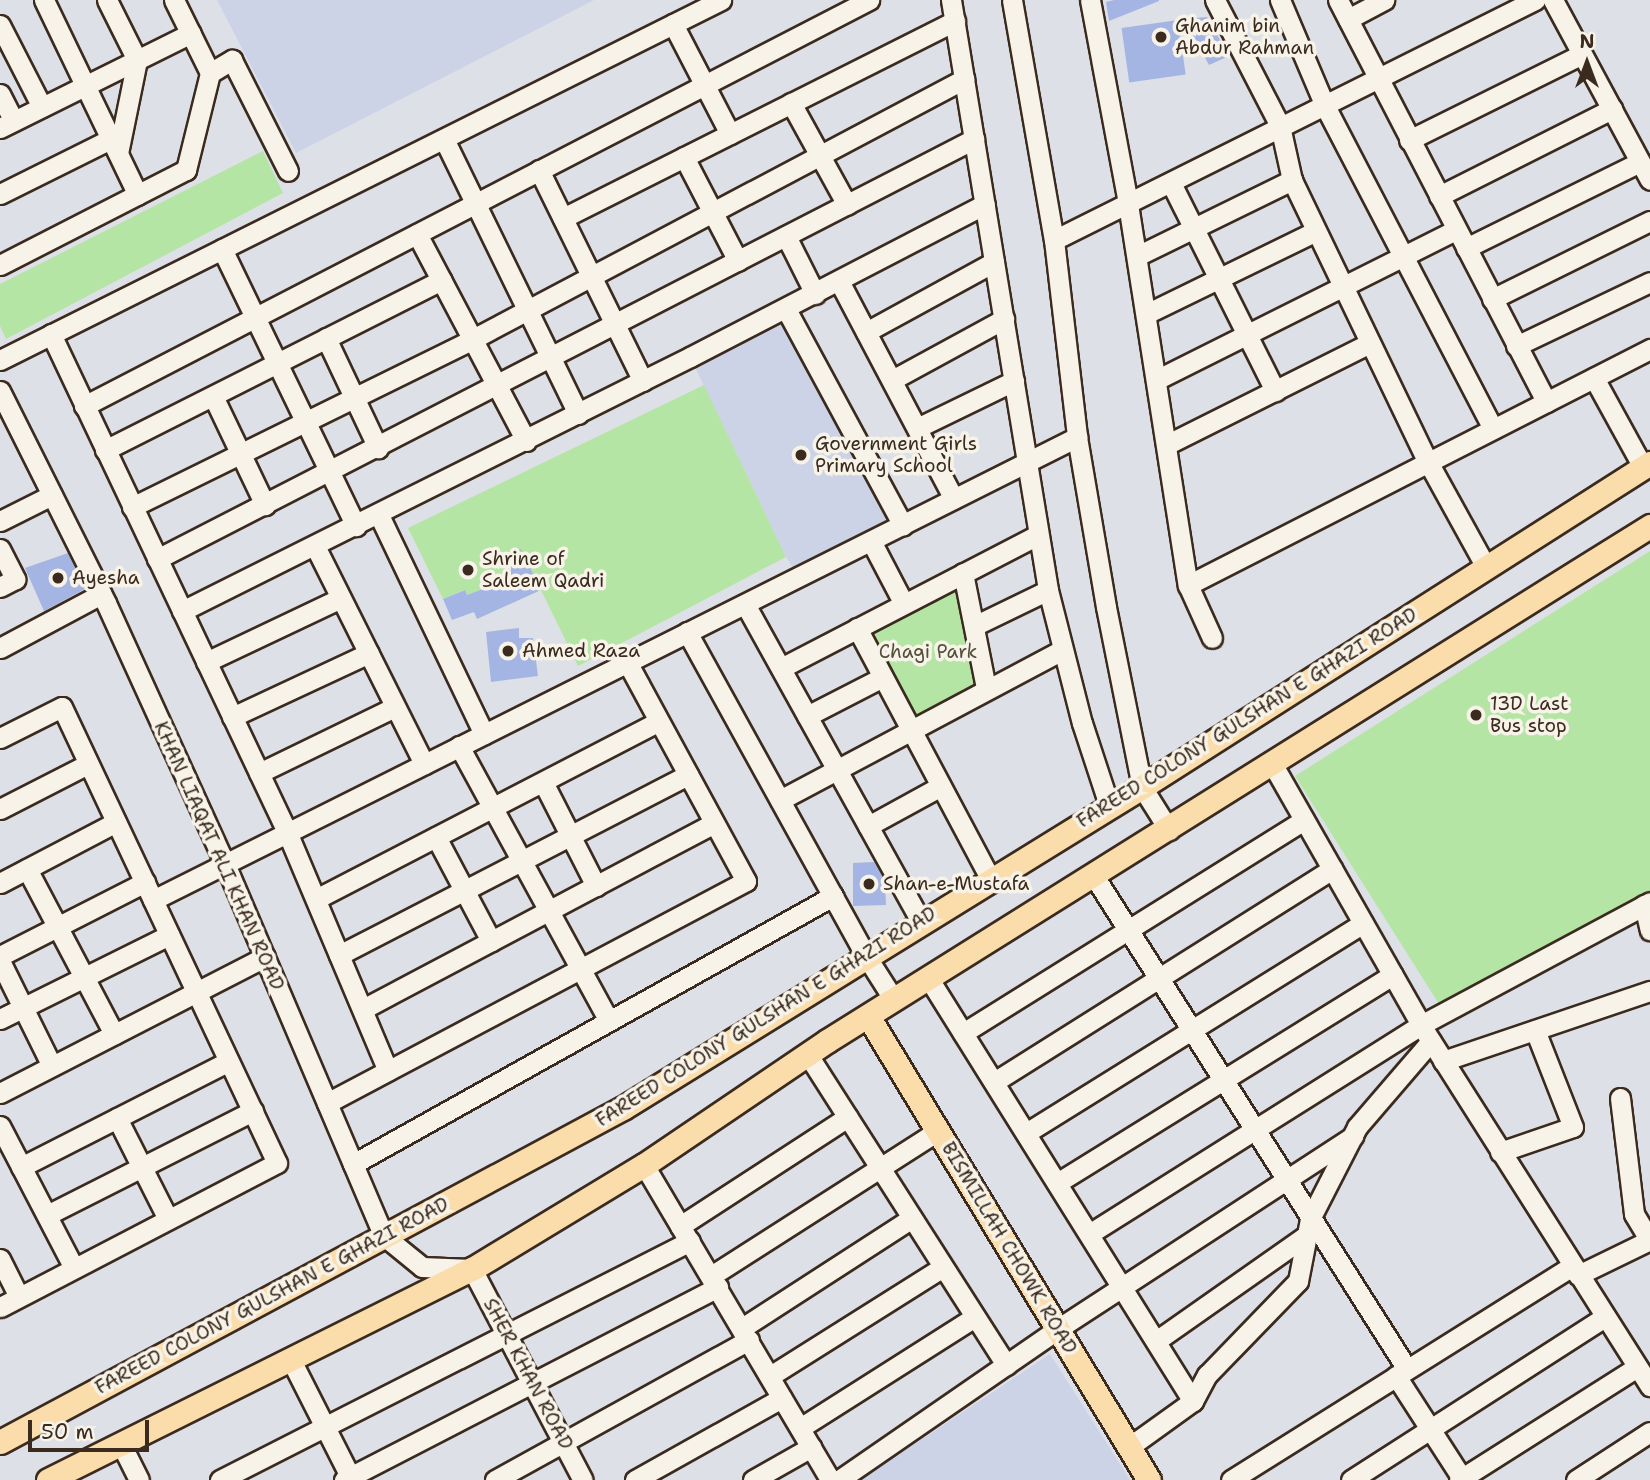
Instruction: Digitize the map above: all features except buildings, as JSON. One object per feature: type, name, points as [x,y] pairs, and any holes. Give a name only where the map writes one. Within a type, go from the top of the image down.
[{"type":"main road","name":"FAREED COLONY GULSHAN E GHAZI ROAD","points":[[0,1442],[623,1108],[990,878],[1142,787],[1646,465]]},
{"type":"main road","points":[[51,1479],[472,1269],[643,1165],[868,1016],[1273,765],[1650,526]]},
{"type":"main road","name":"BISMILLAH CHOWK ROAD","points":[[868,1016],[1149,1480]]},
{"type":"street","points":[[44,0],[138,195]]},
{"type":"street","points":[[107,0],[137,60],[115,146]]},
{"type":"street","points":[[0,265],[186,170],[211,73],[174,0]]},
{"type":"street","points":[[0,360],[721,0]]},
{"type":"street","points":[[84,407],[869,0]]},
{"type":"street","points":[[951,0],[1048,590],[1062,650],[1109,805]]},
{"type":"street","points":[[1012,0],[1054,240],[1077,437],[1106,607],[1142,787],[1169,830]]},
{"type":"street","points":[[1090,0],[1137,257],[1188,586],[1212,638]]},
{"type":"street","points":[[1215,0],[1280,126],[1292,180],[1316,231],[1428,462],[1486,566]]},
{"type":"street","points":[[1280,0],[1325,106],[1493,429]]},
{"type":"street","points":[[1338,0],[1546,402]]},
{"type":"street","points":[[1348,19],[1384,0]]},
{"type":"street","points":[[1054,240],[1535,0]]},
{"type":"street","points":[[1553,0],[1650,180]]},
{"type":"street","points":[[563,218],[955,21]]},
{"type":"street","points":[[673,24],[730,134]]},
{"type":"street","points":[[0,25],[42,107]]},
{"type":"street","points":[[0,94],[7,124],[191,33]]},
{"type":"street","points":[[1409,140],[1582,54]]},
{"type":"street","points":[[211,73],[232,60],[288,171]]},
{"type":"street","points":[[132,506],[472,339],[964,79]]},
{"type":"street","points":[[791,103],[847,205]]},
{"type":"street","points":[[1439,197],[1612,110]]},
{"type":"street","points":[[444,139],[578,414]]},
{"type":"street","points":[[157,559],[974,139]]},
{"type":"street","points":[[0,194],[115,146]]},
{"type":"street","points":[[684,157],[738,261]]},
{"type":"street","points":[[1466,248],[1640,162]]},
{"type":"street","points":[[539,170],[643,381]]},
{"type":"street","points":[[1137,257],[1292,180]]},
{"type":"street","points":[[1171,183],[1275,391]]},
{"type":"street","points":[[182,611],[526,441],[985,204]]},
{"type":"street","points":[[1492,299],[1650,221]]},
{"type":"street","points":[[1156,380],[1456,230]]},
{"type":"street","points":[[1146,314],[1316,231]]},
{"type":"street","points":[[417,234],[526,441]]},
{"type":"street","points":[[786,236],[815,294]]},
{"type":"street","points":[[222,249],[356,526]]},
{"type":"street","points":[[866,332],[994,262]]},
{"type":"street","points":[[105,450],[441,280]]},
{"type":"street","points":[[839,281],[954,499]]},
{"type":"street","points":[[1517,346],[1650,282]]},
{"type":"street","points":[[786,309],[903,525]]},
{"type":"street","points":[[892,380],[1004,319]]},
{"type":"street","points":[[51,334],[287,832],[388,1071]]},
{"type":"street","points":[[326,338],[378,447]]},
{"type":"street","points":[[1166,445],[1370,343]]},
{"type":"street","points":[[1188,586],[1650,349]]},
{"type":"street","points":[[1594,378],[1646,465]]},
{"type":"street","points":[[917,428],[1014,381]]},
{"type":"street","name":"KHAN LIAQAT ALI KHAN ROAD","points":[[0,391],[101,594],[225,863],[384,1236],[422,1267],[472,1269]]},
{"type":"street","points":[[213,396],[265,505]]},
{"type":"street","points":[[0,956],[58,926],[225,863],[1077,437]]},
{"type":"street","points":[[0,521],[52,495]]},
{"type":"street","points":[[379,515],[484,734]]},
{"type":"street","points":[[780,668],[1038,534]]},
{"type":"street","points":[[871,541],[904,604]]},
{"type":"street","points":[[315,546],[424,764]]},
{"type":"street","points":[[0,549],[15,579],[0,587]]},
{"type":"street","points":[[963,573],[986,688]]},
{"type":"street","points":[[974,626],[1048,590]]},
{"type":"street","points":[[0,648],[101,594]]},
{"type":"street","points":[[206,662],[341,598]]},
{"type":"street","points":[[745,604],[921,921]]},
{"type":"street","points":[[857,628],[990,878]]},
{"type":"street","points":[[687,632],[866,956],[894,1000]]},
{"type":"street","points":[[780,800],[986,688],[1062,650]]},
{"type":"street","points":[[232,717],[369,653]]},
{"type":"street","points":[[327,1103],[747,881],[628,662]]},
{"type":"street","points":[[807,716],[883,677]]},
{"type":"street","points":[[0,738],[62,707],[277,1163],[0,1307]]},
{"type":"street","points":[[259,773],[395,707]]},
{"type":"street","points":[[316,899],[659,721]]},
{"type":"street","points":[[459,746],[608,1021]]},
{"type":"street","points":[[0,809],[88,764]]},
{"type":"street","points":[[1273,765],[1426,1033],[1650,1386]]},
{"type":"street","points":[[339,955],[688,775]]},
{"type":"street","points":[[542,782],[596,886]]},
{"type":"street","points":[[868,826],[941,786]]},
{"type":"street","points":[[963,1033],[1304,820]]},
{"type":"street","points":[[0,883],[116,822]]},
{"type":"street","points":[[363,1009],[714,823]]},
{"type":"street","points":[[436,836],[491,941]]},
{"type":"street","points":[[27,869],[114,1034]]},
{"type":"street","points":[[994,1082],[1332,869]]},
{"type":"street","points":[[1094,876],[1254,1130],[1285,1181],[1308,1227],[1402,1373],[1430,1429],[1461,1480],[1637,1367]]},
{"type":"street","points":[[353,1164],[833,896]]},
{"type":"street","points":[[1089,1234],[1254,1130],[1647,904],[1650,930]]},
{"type":"street","points":[[1026,1133],[1363,923]]},
{"type":"street","points":[[0,1019],[169,935]]},
{"type":"street","points":[[0,1093],[265,957]]},
{"type":"street","points":[[0,961],[52,1066]]},
{"type":"street","points":[[1057,1183],[1393,975]]},
{"type":"street","points":[[929,978],[1193,1401]]},
{"type":"street","points":[[1443,1061],[1650,992]]},
{"type":"street","points":[[1500,1152],[1573,1127],[1535,1030]]},
{"type":"street","points":[[1129,1447],[1193,1401],[1207,1375],[1298,1281],[1308,1227],[1353,1136],[1426,1033]]},
{"type":"street","points":[[808,1055],[1006,1365]]},
{"type":"street","points":[[21,1167],[229,1061]]},
{"type":"street","points":[[1235,1479],[1402,1373],[1575,1271],[1650,1241],[1634,1214],[1620,1098]]},
{"type":"street","points":[[47,1215],[253,1111]]},
{"type":"street","points":[[220,1480],[506,1335],[685,1234],[848,1117]]},
{"type":"street","points":[[117,1118],[168,1219]]},
{"type":"street","points":[[0,1126],[75,1268]]},
{"type":"street","points":[[291,1360],[349,1479],[532,1384],[714,1282],[880,1167],[938,1131]]},
{"type":"street","points":[[839,1480],[1059,1328],[1353,1136]]},
{"type":"street","points":[[643,1165],[830,1480]]},
{"type":"street","points":[[495,1480],[745,1334],[912,1218]]},
{"type":"street","points":[[1156,1341],[1308,1227]]},
{"type":"street","points":[[0,1259],[19,1297]]},
{"type":"street","points":[[770,1376],[943,1267]]},
{"type":"street","name":"SHER KHAN ROAD","points":[[472,1269],[583,1480]]},
{"type":"street","points":[[800,1428],[975,1317]]},
{"type":"street","points":[[1351,1480],[1605,1317]]},
{"type":"street","points":[[635,1480],[782,1398]]},
{"type":"street","points":[[1576,1480],[1650,1432]]},
{"type":"street","points":[[121,1444],[139,1480]]},
{"type":"street","points":[[753,1480],[811,1447]]},
{"type":"shaded area","points":[[217,0],[594,0],[296,153]]},
{"type":"shaded area","name":"Government Girls Primary School","points":[[786,309],[903,525],[799,577],[786,557],[690,357]]},
{"type":"shaded area","points":[[1050,1354],[1130,1480],[861,1480]]},
{"type":"green space","points":[[263,151],[283,193],[6,339],[0,326],[0,284]]},
{"type":"green space","points":[[704,385],[786,557],[578,666],[521,549],[512,578],[467,595],[464,590],[443,599],[408,528]]},
{"type":"green space","points":[[1650,551],[1650,902],[1444,1012],[1295,776]]},
{"type":"green space","name":"Chagi Park","points":[[963,573],[986,688],[911,729],[857,628]]},
{"type":"place","name":"Ghanim bin Abdur Rahman","points":[[1161,37]]},
{"type":"place","name":"Government Girls Primary School","points":[[801,455]]},
{"type":"place","name":"Shrine of Saleem Qadri","points":[[468,570]]},
{"type":"place","name":"Ayesha","points":[[58,578]]},
{"type":"place","name":"Ahmed Raza","points":[[508,651]]},
{"type":"place","name":"13D Last Bus stop","points":[[1476,715]]},
{"type":"place","name":"Shan-e-Mustafa","points":[[869,884]]}]
